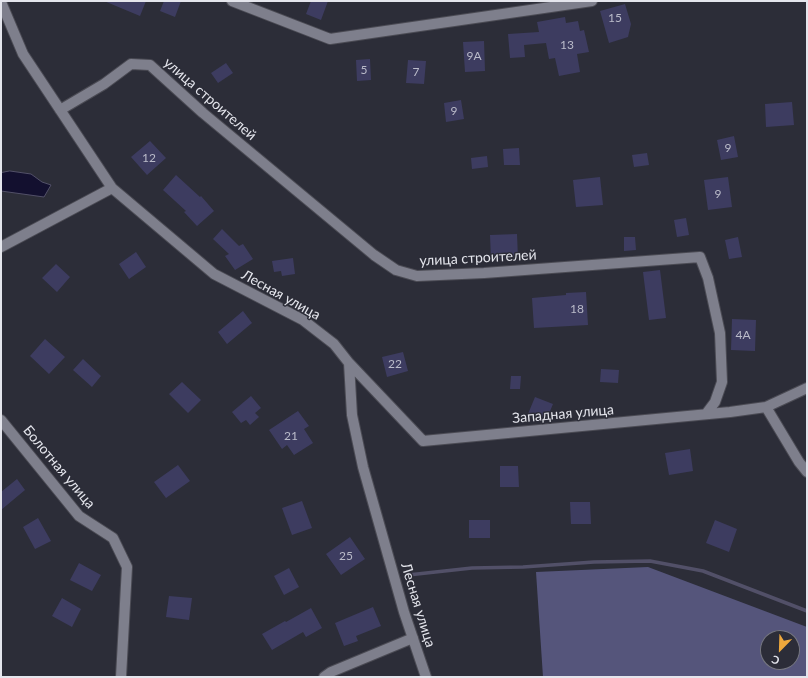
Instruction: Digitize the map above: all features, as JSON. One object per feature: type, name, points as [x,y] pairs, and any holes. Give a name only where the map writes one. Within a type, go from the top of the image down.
[{"type":"street","points":[[232,1],[330,39],[592,1]]},
{"type":"street","name":"Лесная улица","points":[[1,2],[23,54],[112,188],[214,274],[303,320],[334,344],[349,363],[352,414],[363,467],[404,612],[426,677]]},
{"type":"street","name":"улица строителей","points":[[60,110],[104,84],[131,64],[150,65],[203,113],[374,255],[396,270],[417,276],[484,273],[700,257],[708,278],[720,333],[722,382],[715,402],[706,414]]},
{"type":"street","points":[[1,248],[112,188]]},
{"type":"street","name":"Западная улица","points":[[349,363],[424,440],[706,414],[766,407],[807,388]]},
{"type":"street","points":[[766,407],[799,462],[807,472]]},
{"type":"street","name":"Болотная улица","points":[[1,420],[79,516],[112,538],[126,567],[121,677]]},
{"type":"street","points":[[324,677],[331,672],[413,638]]},
{"type":"shaded area","points":[[10,171],[31,174],[42,182],[51,185],[44,197],[1,191],[1,173]]},
{"type":"shaded area","points":[[648,567],[807,627],[807,677],[543,677],[536,572]]},
{"type":"building","points":[[104,1],[146,1],[140,16]]},
{"type":"building","points":[[164,1],[181,1],[175,17],[160,11]]},
{"type":"building","points":[[311,1],[328,1],[321,20],[306,14]]},
{"type":"building","points":[[625,4],[631,24],[628,37],[609,43],[600,11]]},
{"type":"building","points":[[565,17],[566,23],[578,21],[580,31],[584,30],[589,52],[577,54],[580,72],[559,76],[555,58],[549,59],[546,43],[524,45],[525,57],[510,58],[508,34],[539,32],[537,22]]},
{"type":"building","points":[[484,41],[485,71],[465,72],[463,42]]},
{"type":"building","points":[[370,59],[371,80],[357,81],[356,60]]},
{"type":"building","points":[[408,60],[426,61],[424,84],[406,83]]},
{"type":"building","points":[[226,63],[233,73],[218,83],[211,73]]},
{"type":"building","points":[[461,100],[464,119],[446,122],[444,103]]},
{"type":"building","points":[[792,102],[794,125],[766,127],[765,104]]},
{"type":"building","points":[[734,136],[738,157],[721,160],[717,140]]},
{"type":"building","points":[[150,141],[166,158],[147,175],[131,157]]},
{"type":"building","points":[[519,148],[520,165],[504,165],[503,149]]},
{"type":"building","points":[[647,153],[649,165],[634,167],[632,155]]},
{"type":"building","points":[[487,156],[488,167],[472,169],[471,158]]},
{"type":"building","points":[[176,175],[200,197],[201,196],[214,211],[197,226],[184,212],[186,211],[163,190]]},
{"type":"building","points":[[600,177],[603,205],[576,207],[573,180]]},
{"type":"building","points":[[728,177],[732,207],[708,210],[704,180]]},
{"type":"building","points":[[686,218],[689,235],[677,237],[674,220]]},
{"type":"building","points":[[222,229],[239,246],[243,244],[253,259],[235,270],[225,256],[229,254],[213,239]]},
{"type":"building","points":[[517,234],[518,258],[491,259],[490,235]]},
{"type":"building","points":[[624,237],[635,237],[636,250],[624,251]]},
{"type":"building","points":[[738,237],[742,257],[729,259],[725,240]]},
{"type":"building","points":[[136,252],[146,267],[129,279],[119,264]]},
{"type":"building","points":[[293,258],[295,274],[282,276],[281,271],[274,272],[272,261]]},
{"type":"building","points":[[56,264],[70,277],[57,292],[42,278]]},
{"type":"building","points":[[660,270],[666,318],[649,320],[643,272]]},
{"type":"building","points":[[586,292],[588,325],[534,328],[532,298],[566,295],[566,293]]},
{"type":"building","points":[[243,311],[252,323],[227,344],[218,332]]},
{"type":"building","points":[[732,319],[756,320],[755,351],[731,350]]},
{"type":"building","points":[[45,339],[65,357],[49,374],[30,356]]},
{"type":"building","points":[[403,352],[408,371],[387,377],[382,357]]},
{"type":"building","points":[[83,359],[101,376],[92,387],[73,370]]},
{"type":"building","points":[[601,369],[619,370],[618,383],[600,382]]},
{"type":"building","points":[[511,376],[521,376],[520,389],[510,389]]},
{"type":"building","points":[[182,382],[201,400],[188,413],[169,394]]},
{"type":"building","points":[[251,396],[261,408],[255,413],[259,417],[250,425],[246,420],[241,423],[232,412]]},
{"type":"building","points":[[535,397],[553,404],[546,421],[528,414]]},
{"type":"building","points":[[298,411],[309,426],[304,429],[313,443],[294,455],[287,445],[282,449],[269,430]]},
{"type":"building","points":[[690,449],[693,471],[669,475],[665,453]]},
{"type":"building","points":[[178,465],[190,481],[166,498],[154,482]]},
{"type":"building","points":[[500,466],[518,466],[519,487],[500,487]]},
{"type":"building","points":[[17,479],[25,490],[1,510],[1,492]]},
{"type":"building","points":[[302,501],[312,528],[292,535],[282,508]]},
{"type":"building","points":[[570,502],[590,502],[591,524],[571,524]]},
{"type":"building","points":[[38,518],[51,541],[35,549],[23,527]]},
{"type":"building","points":[[469,520],[490,520],[490,538],[469,538]]},
{"type":"building","points":[[715,520],[737,529],[729,552],[706,543]]},
{"type":"building","points":[[350,537],[365,559],[341,575],[326,554]]},
{"type":"building","points":[[79,563],[101,575],[92,591],[70,580]]},
{"type":"building","points":[[289,568],[299,587],[284,595],[274,576]]},
{"type":"building","points":[[169,596],[192,598],[189,620],[166,617]]},
{"type":"building","points":[[62,598],[81,609],[72,627],[52,616]]},
{"type":"building","points":[[373,607],[381,626],[356,636],[358,641],[344,646],[335,623]]},
{"type":"building","points":[[311,608],[322,628],[306,637],[303,632],[272,650],[262,634]]},
{"type":"waterway","points":[[408,575],[472,568],[523,567],[594,562],[650,561],[703,571],[807,611]]}]
